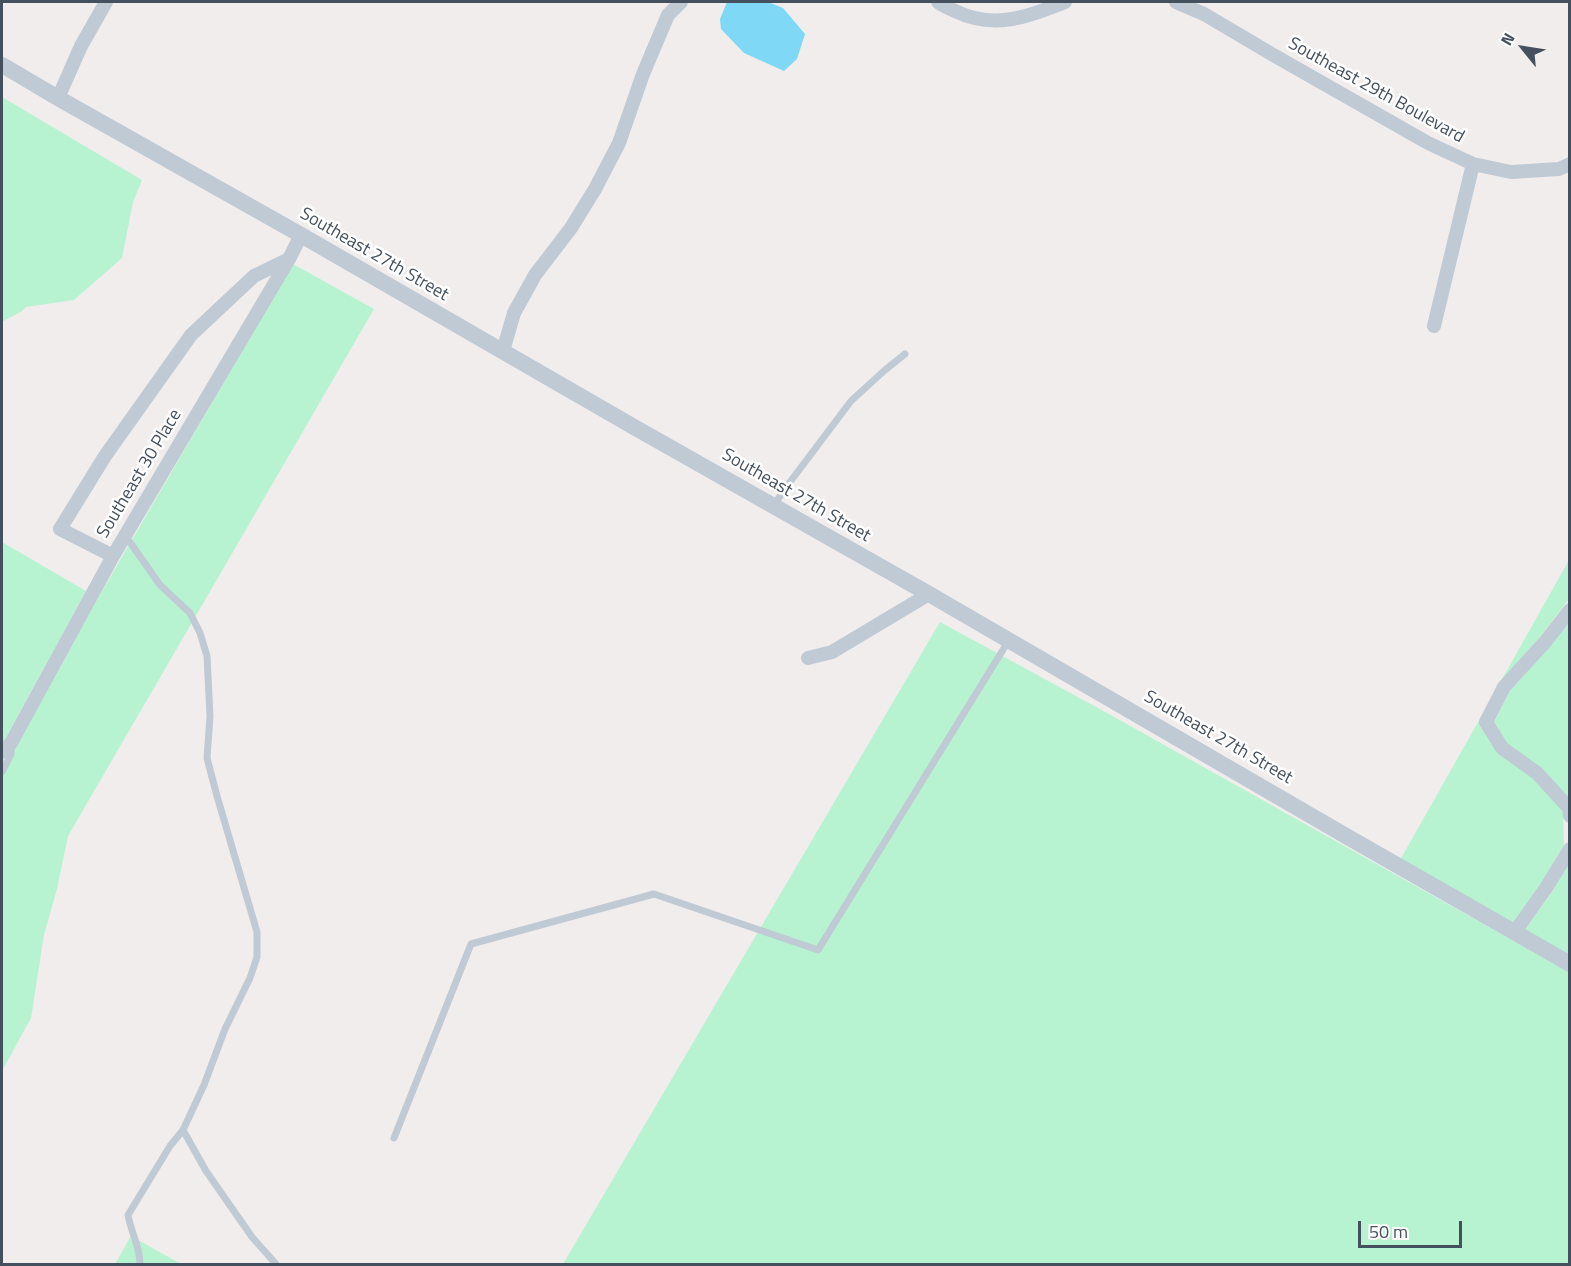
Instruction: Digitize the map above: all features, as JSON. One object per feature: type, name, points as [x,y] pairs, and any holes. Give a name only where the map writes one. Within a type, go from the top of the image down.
[{"type":"street","points":[[58,99],[81,46],[106,2]]},
{"type":"street","points":[[503,351],[514,313],[535,275],[570,228],[595,189],[614,152],[643,74],[669,15],[681,2]]},
{"type":"street","points":[[938,2],[970,19],[997,22],[1034,14],[1065,2]]},
{"type":"street","name":"Southeast 29th Boulevard","points":[[1176,2],[1204,14],[1428,144],[1473,164],[1511,172],[1559,169],[1569,164]]},
{"type":"street","name":"Southeast 27th Street","points":[[2,65],[58,99],[774,505],[1569,964]]},
{"type":"street","points":[[1434,326],[1473,164]]},
{"type":"street","name":"Southeast 30 Place","points":[[6,747],[29,711],[125,535],[289,259],[300,235]]},
{"type":"street","points":[[113,556],[60,529],[105,456],[191,335],[254,276],[289,259]]},
{"type":"street","points":[[808,658],[832,652],[929,594]]},
{"type":"street","points":[[1569,610],[1545,642],[1504,687],[1486,722],[1502,748],[1538,773],[1569,808],[1569,816]]},
{"type":"street","points":[[1514,933],[1546,888],[1569,849]]},
{"type":"lane","points":[[774,505],[786,486],[852,401],[905,354]]},
{"type":"lane","points":[[125,535],[160,585],[190,613],[200,633],[207,656],[210,716],[207,758],[257,932],[257,957],[250,978],[225,1029],[204,1085],[183,1130],[170,1146],[128,1215],[140,1264]]},
{"type":"lane","points":[[394,1138],[471,944],[654,894],[818,950],[1009,640]]},
{"type":"lane","points":[[2,772],[11,753],[6,747]]},
{"type":"lane","points":[[183,1130],[206,1171],[252,1237],[276,1264]]},
{"type":"green space","points":[[2,97],[142,180],[133,202],[122,258],[74,300],[26,307],[2,322]]},
{"type":"green space","points":[[293,264],[374,309],[68,836],[44,935],[31,1018],[2,1071],[2,761],[17,746],[98,598]]},
{"type":"green space","points":[[2,542],[86,591],[2,742]]},
{"type":"green space","points":[[1569,560],[1569,599],[1539,638],[1501,681]]},
{"type":"green space","points":[[1569,621],[1569,799],[1507,744],[1494,722],[1510,691]]},
{"type":"green space","points":[[940,622],[1569,972],[1569,1264],[563,1264]]},
{"type":"green space","points":[[1480,719],[1480,724],[1563,810],[1564,845],[1540,885],[1512,924],[1400,860]]},
{"type":"green space","points":[[1569,862],[1569,957],[1524,931],[1552,892]]},
{"type":"green space","points":[[131,1236],[181,1264],[115,1264]]},
{"type":"water","points":[[727,2],[768,2],[783,8],[805,34],[797,59],[784,71],[744,53],[721,29],[720,19]]}]
